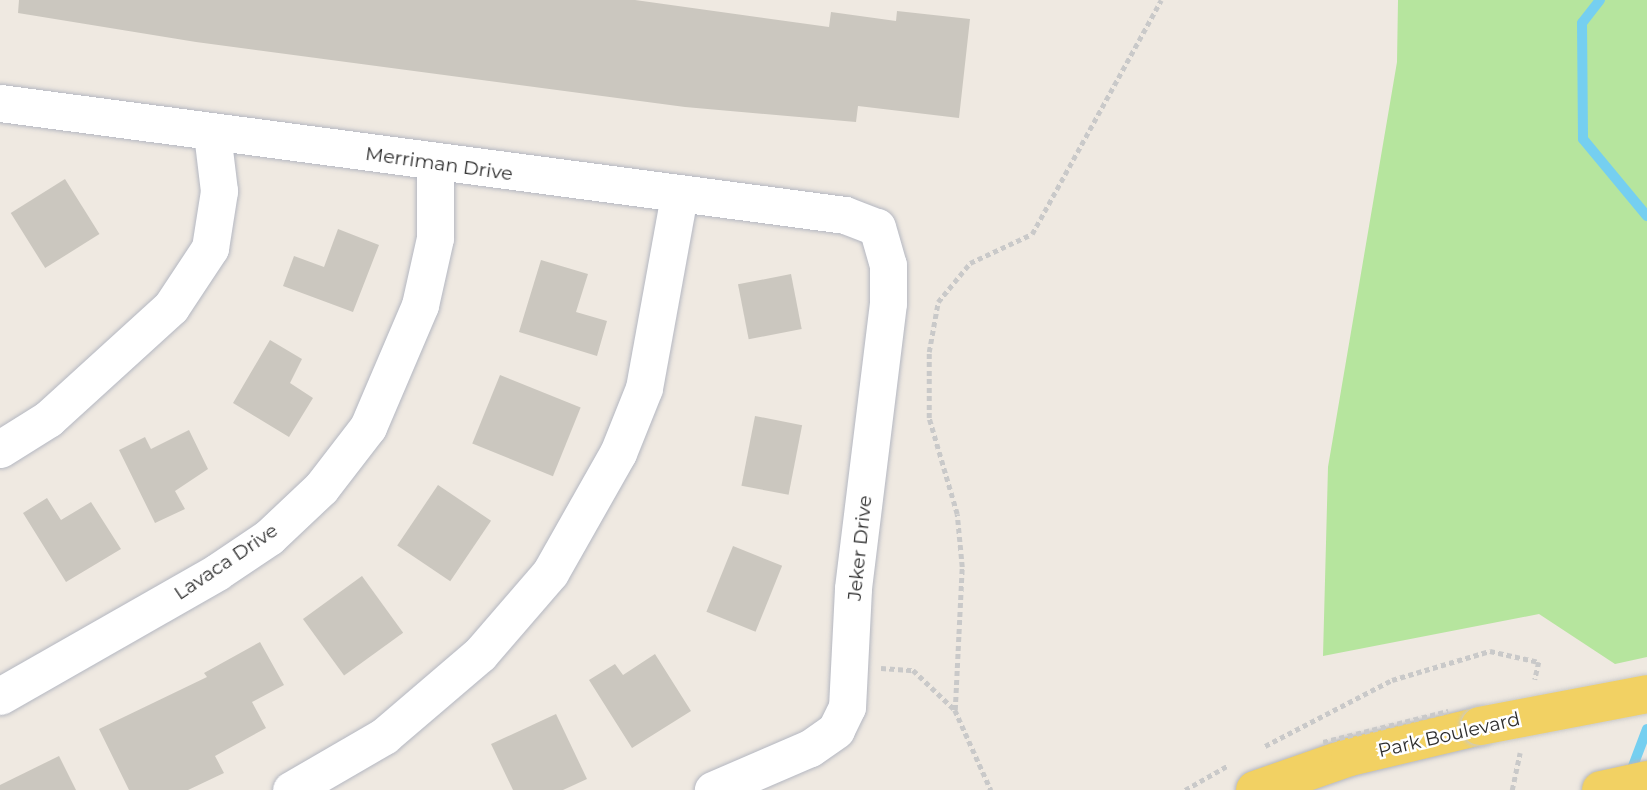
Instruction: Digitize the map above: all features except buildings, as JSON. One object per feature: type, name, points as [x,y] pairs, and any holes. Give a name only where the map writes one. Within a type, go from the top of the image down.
[{"type":"main road","name":"Park Boulevard","points":[[1255,790],[1324,765],[1480,726],[1647,694]]},
{"type":"main road","points":[[1601,790],[1647,780]]},
{"type":"street","name":"Merriman Drive","points":[[0,103],[435,164],[845,215],[877,227]]},
{"type":"street","points":[[0,449],[48,419],[171,307],[210,247],[219,191],[212,133]]},
{"type":"street","name":"Lavaca Drive","points":[[0,696],[217,572],[269,537],[321,488],[374,415],[420,305],[435,239],[435,164]]},
{"type":"street","points":[[291,790],[384,736],[480,654],[550,573],[618,453],[644,388],[679,195]]},
{"type":"street","name":"Jeker Drive","points":[[713,790],[781,778],[836,730],[848,707],[853,667],[853,589],[888,303],[888,265],[877,227]]},
{"type":"path","points":[[955,710],[962,567],[957,514],[929,418],[929,352],[938,302],[970,262],[1032,234],[1161,0]]},
{"type":"path","points":[[853,667],[913,670],[955,710],[990,790]]},
{"type":"green space","points":[[1398,0],[1647,0],[1647,657],[1615,664],[1539,614],[1323,656],[1328,467],[1397,62]]},
{"type":"waterway","points":[[1600,0],[1582,23],[1583,139],[1647,216]]},
{"type":"waterway","points":[[1630,774],[1647,729]]}]
